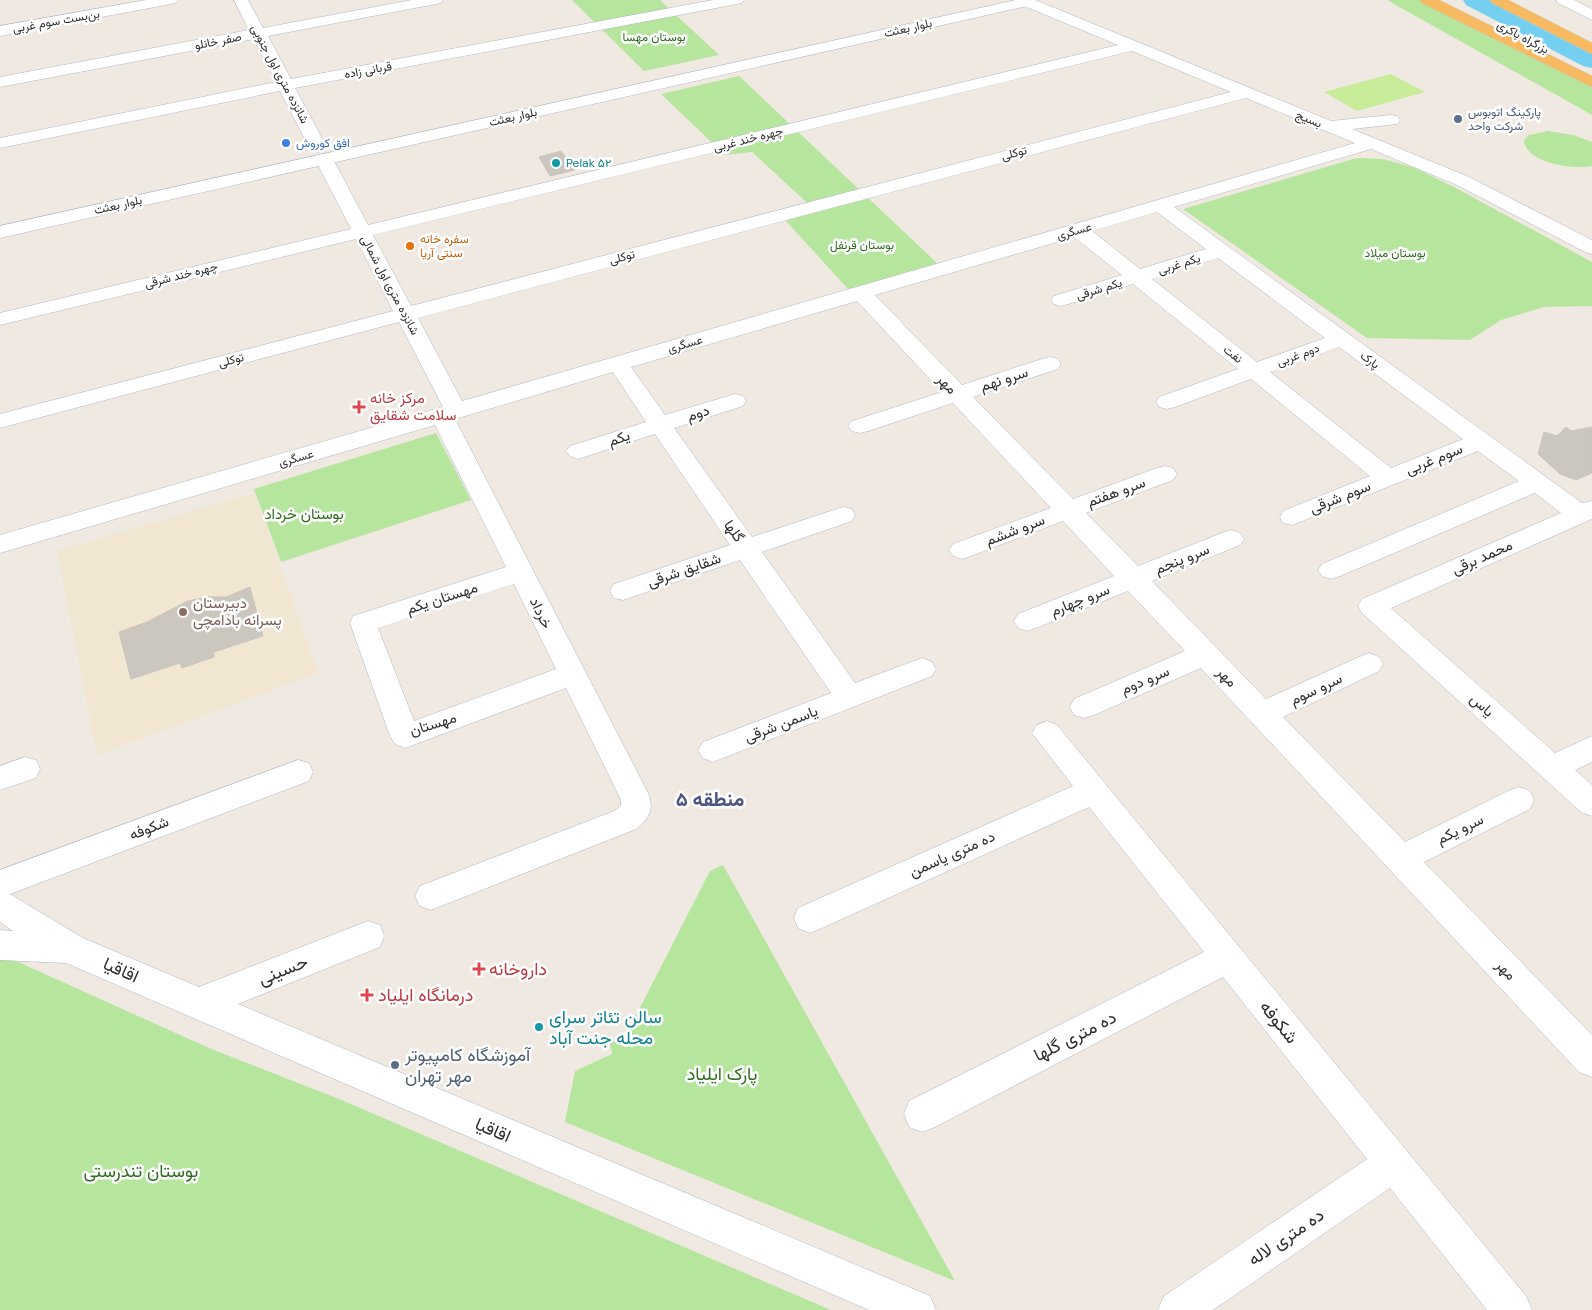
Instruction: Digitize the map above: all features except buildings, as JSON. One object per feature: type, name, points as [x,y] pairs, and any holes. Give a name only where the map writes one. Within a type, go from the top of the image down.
[{"type":"highway","points":[[1427,0],[1592,82]]},
{"type":"highway","name":"بزرگراه باکری","points":[[1454,0],[1592,75]]},
{"type":"highway","name":"بزرگراه باکری","points":[[1497,0],[1592,49]]},
{"type":"street","name":"بن‌بست سوم غربی","points":[[0,31],[171,0]]},
{"type":"street","name":"شانزده متری اول جنوبی","points":[[242,0],[322,153]]},
{"type":"street","name":"صفر خانلو","points":[[0,82],[436,0]]},
{"type":"street","name":"قربانی زاده","points":[[0,143],[286,85],[737,0]]},
{"type":"street","name":"بلوار بعثت","points":[[0,232],[322,153],[990,0]]},
{"type":"street","points":[[1562,0],[1592,15]]},
{"type":"street","name":"بلوار بعثت","points":[[0,219],[322,153],[1024,1]]},
{"type":"street","name":"بسیج","points":[[1024,1],[1463,181],[1592,248]]},
{"type":"street","name":"چهره خند غربی","points":[[362,232],[1133,46]]},
{"type":"street","name":"توکلی","points":[[0,421],[1245,92]]},
{"type":"street","points":[[1326,126],[1391,120]]},
{"type":"street","name":"عسگری","points":[[0,544],[1370,144]]},
{"type":"street","name":"شانزده متری اول شمالی","points":[[322,153],[406,314],[449,413]]},
{"type":"street","name":"پارک","points":[[1160,206],[1537,482],[1586,511]]},
{"type":"street","name":"نفت","points":[[1078,230],[1388,478]]},
{"type":"street","name":"چهره خند شرقی","points":[[0,319],[362,232]]},
{"type":"street","name":"یکم غربی","points":[[1137,277],[1221,251]]},
{"type":"street","name":"یکم شرقی","points":[[1061,300],[1137,277]]},
{"type":"street","name":"مهر","points":[[861,293],[1592,1060]]},
{"type":"street","name":"دوم غربی","points":[[1167,402],[1342,339]]},
{"type":"street","name":"گلها","points":[[618,364],[849,697]]},
{"type":"street","name":"سرو نهم","points":[[860,426],[1050,364]]},
{"type":"street","name":"دوم","points":[[660,425],[735,401]]},
{"type":"street","name":"خرداد","points":[[431,896],[626,820],[636,812],[636,800],[571,675],[521,572],[449,413]]},
{"type":"street","name":"یکم","points":[[578,451],[660,425]]},
{"type":"street","name":"سوم غربی","points":[[1388,478],[1480,440]]},
{"type":"street","name":"سرو هفتم","points":[[1068,510],[1165,474]]},
{"type":"street","name":"سوم شرقی","points":[[1292,517],[1388,478]]},
{"type":"street","points":[[1331,570],[1537,482]]},
{"type":"street","name":"سرو ششم","points":[[962,550],[1068,510]]},
{"type":"street","name":"محمد برقی","points":[[1371,606],[1586,511]]},
{"type":"street","name":"شقایق شرقی","points":[[623,591],[843,515]]},
{"type":"street","name":"سرو پنجم","points":[[1133,579],[1231,539]]},
{"type":"street","name":"مهستان یکم","points":[[363,623],[521,572]]},
{"type":"street","name":"سرو چهارم","points":[[1026,621],[1133,579]]},
{"type":"street","name":"یاس","points":[[1371,606],[1592,803]]},
{"type":"street","name":"مهستان","points":[[363,623],[405,736],[571,675]]},
{"type":"street","name":"سرو دوم","points":[[1084,707],[1205,654]]},
{"type":"street","name":"سرو سوم","points":[[1262,714],[1369,664]]},
{"type":"street","name":"یاسمن شرقی","points":[[713,750],[922,669]]},
{"type":"street","name":"شکوفه","points":[[1047,734],[1512,1310]]},
{"type":"street","points":[[1552,768],[1592,748]]},
{"type":"street","name":"شکوفه","points":[[0,884],[298,772]]},
{"type":"street","name":"ده متری یاسمن","points":[[810,918],[1093,790]]},
{"type":"street","name":"سرو یکم","points":[[1400,859],[1519,800]]},
{"type":"street","points":[[0,905],[71,948]]},
{"type":"street","name":"حسینی","points":[[198,1004],[368,936]]},
{"type":"street","points":[[0,945],[71,948]]},
{"type":"street","name":"اقاقیا","points":[[71,948],[916,1310]]},
{"type":"street","name":"ده متری گلها","points":[[922,1114],[1228,957]]},
{"type":"street","name":"ده متری لاله","points":[[1178,1310],[1394,1163]]},
{"type":"shaded area","name":"دبیرستان پسرانه بادامچی","points":[[255,493],[318,673],[97,755],[57,551]]},
{"type":"green space","name":"بوستان مهسا","points":[[572,0],[660,0],[719,55],[644,71]]},
{"type":"green space","points":[[1387,0],[1423,0],[1592,87],[1592,115]]},
{"type":"green space","points":[[1391,74],[1425,92],[1357,111],[1324,92]]},
{"type":"green space","name":"بوستان قرنفل","points":[[739,76],[938,264],[849,290],[785,220],[816,211],[752,152],[725,155],[661,94]]},
{"type":"green space","points":[[1548,131],[1573,135],[1592,142],[1592,166],[1574,167],[1552,163],[1541,159],[1526,148],[1524,140],[1529,135]]},
{"type":"green space","name":"بوستان میلاد","points":[[1357,158],[1383,159],[1415,168],[1454,187],[1592,262],[1592,306],[1544,307],[1501,320],[1470,340],[1367,338],[1183,209]]},
{"type":"green space","name":"بوستان خرداد","points":[[436,433],[471,500],[281,562],[254,489]]},
{"type":"green space","name":"پارک ایلیاد","points":[[723,865],[955,1281],[565,1122],[575,1071],[612,1054],[610,1043],[625,1037],[710,871]]},
{"type":"green space","name":"بوستان تندرستی","points":[[0,957],[16,961],[209,1048],[339,1099],[831,1310],[0,1310]]},
{"type":"waterway","points":[[1474,0],[1592,61]]},
{"type":"place","name":"پارکینگ اتوبوس شرکت واحد","points":[[1458,119]]},
{"type":"place","name":"افق کوروش","points":[[286,143]]},
{"type":"place","name":"Pelak ۵۲","points":[[556,163]]},
{"type":"place","name":"سفره خانه سنتی آریا","points":[[410,246]]},
{"type":"place","name":"مرکز خانه سلامت شقایق","points":[[359,407]]},
{"type":"place","name":"دبیرستان پسرانه بادامچی","points":[[183,612]]},
{"type":"place","name":"داروخانه","points":[[479,969]]},
{"type":"place","name":"درمانگاه ایلیاد","points":[[367,995]]},
{"type":"place","name":"سالن تئاتر سرای محله جنت آباد","points":[[539,1027]]},
{"type":"place","name":"آموزشگاه کامپیوتر مهر تهران","points":[[395,1065]]},
{"type":"district","name":"منطقه ۵","points":[[710,799]]}]
